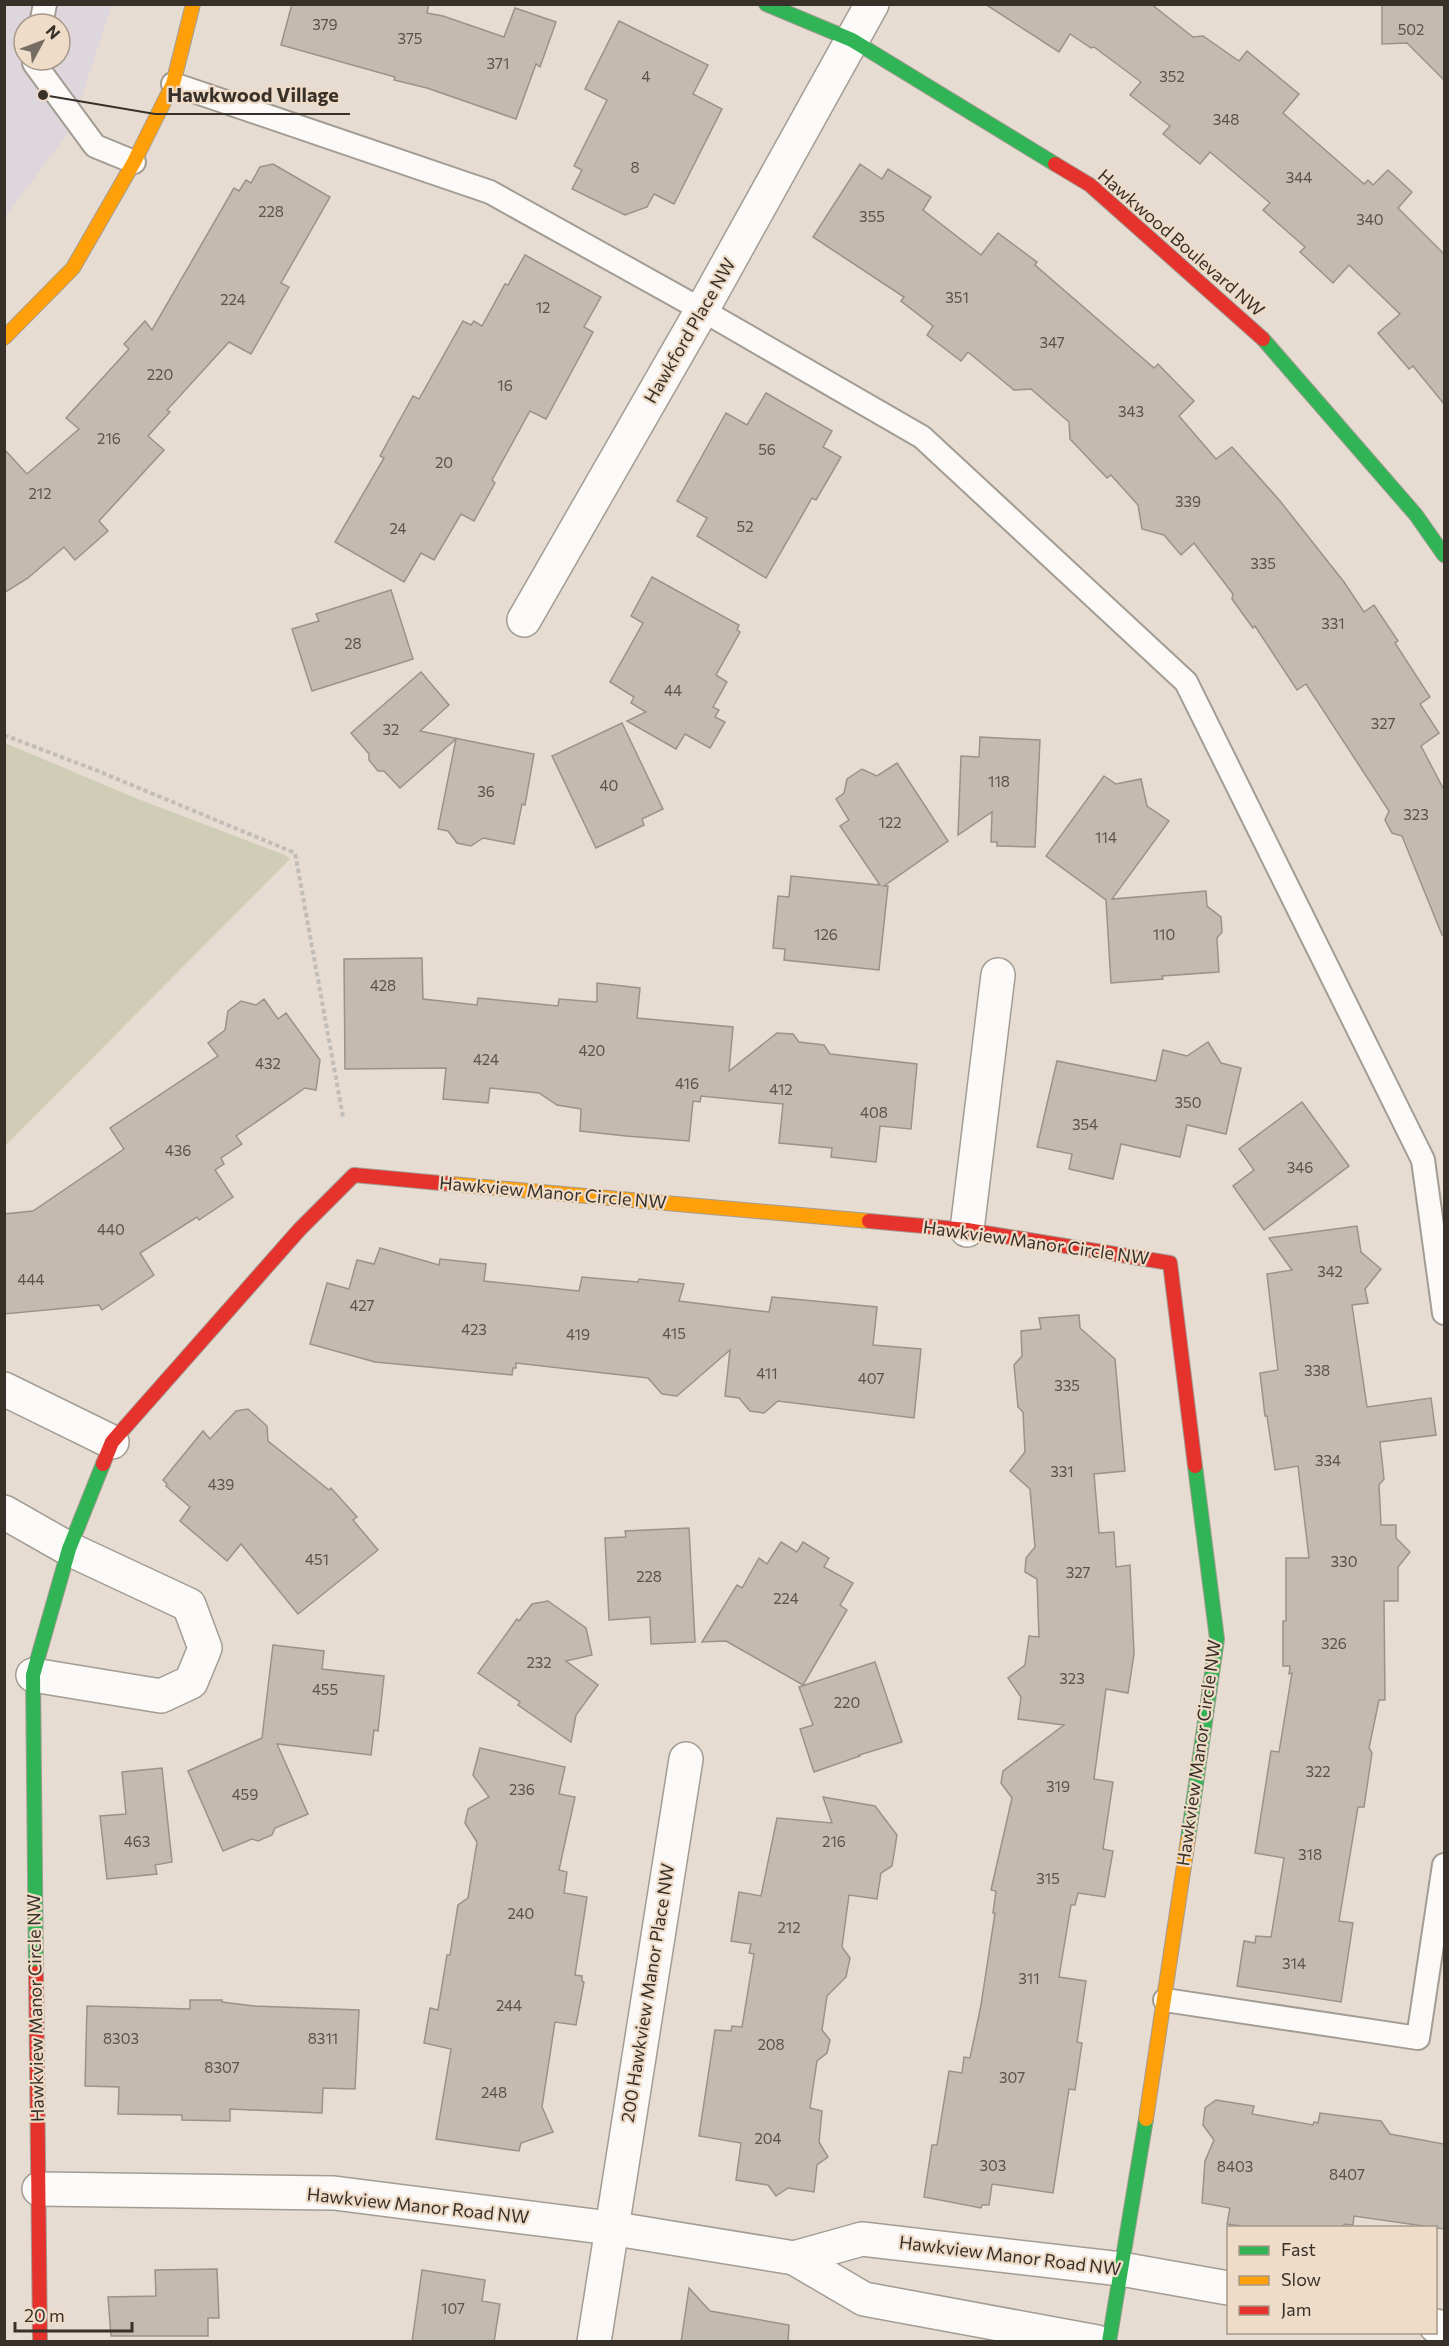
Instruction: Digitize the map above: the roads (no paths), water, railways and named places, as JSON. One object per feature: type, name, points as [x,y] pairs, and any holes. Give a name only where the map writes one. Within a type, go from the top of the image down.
[{"type":"street","points":[[4,338],[73,268],[134,162],[172,84],[193,4]]},
{"type":"street","name":"Hawkwood Boulevard NW","points":[[766,4],[852,40],[1090,185],[1261,337],[1416,515],[1444,555]]},
{"type":"street","name":"Hawkford Place NW","points":[[524,620],[702,310],[872,4]]},
{"type":"street","points":[[967,1230],[998,975]]},
{"type":"street","name":"Hawkview Manor Circle NW","points":[[40,2342],[33,1675],[69,1549],[112,1442],[300,1229],[354,1175],[967,1230],[1170,1263],[1216,1639],[1165,2000],[1109,2342]]},
{"type":"street","points":[[4,1389],[112,1442]]},
{"type":"street","points":[[4,1512],[69,1549],[189,1605],[205,1648],[191,1682],[161,1696],[33,1675]]},
{"type":"street","name":"200 Hawkview Manor Place NW","points":[[594,2342],[610,2228],[686,1759]]},
{"type":"street","name":"Hawkview Manor Road NW","points":[[39,2189],[334,2193],[610,2228],[794,2258],[864,2299],[1097,2342]]},
{"type":"street","name":"Hawkview Manor Road NW","points":[[794,2258],[862,2239],[1121,2268],[1227,2288]]},
{"type":"lane","points":[[41,72],[95,146],[134,162]]},
{"type":"lane","points":[[172,84],[490,192],[702,310],[922,437],[1186,682],[1423,1160],[1444,1313]]},
{"type":"lane","points":[[1165,2000],[1418,2038],[1444,1865]]},
{"type":"place","name":"Hawkwood Village","points":[[43,95]]}]
